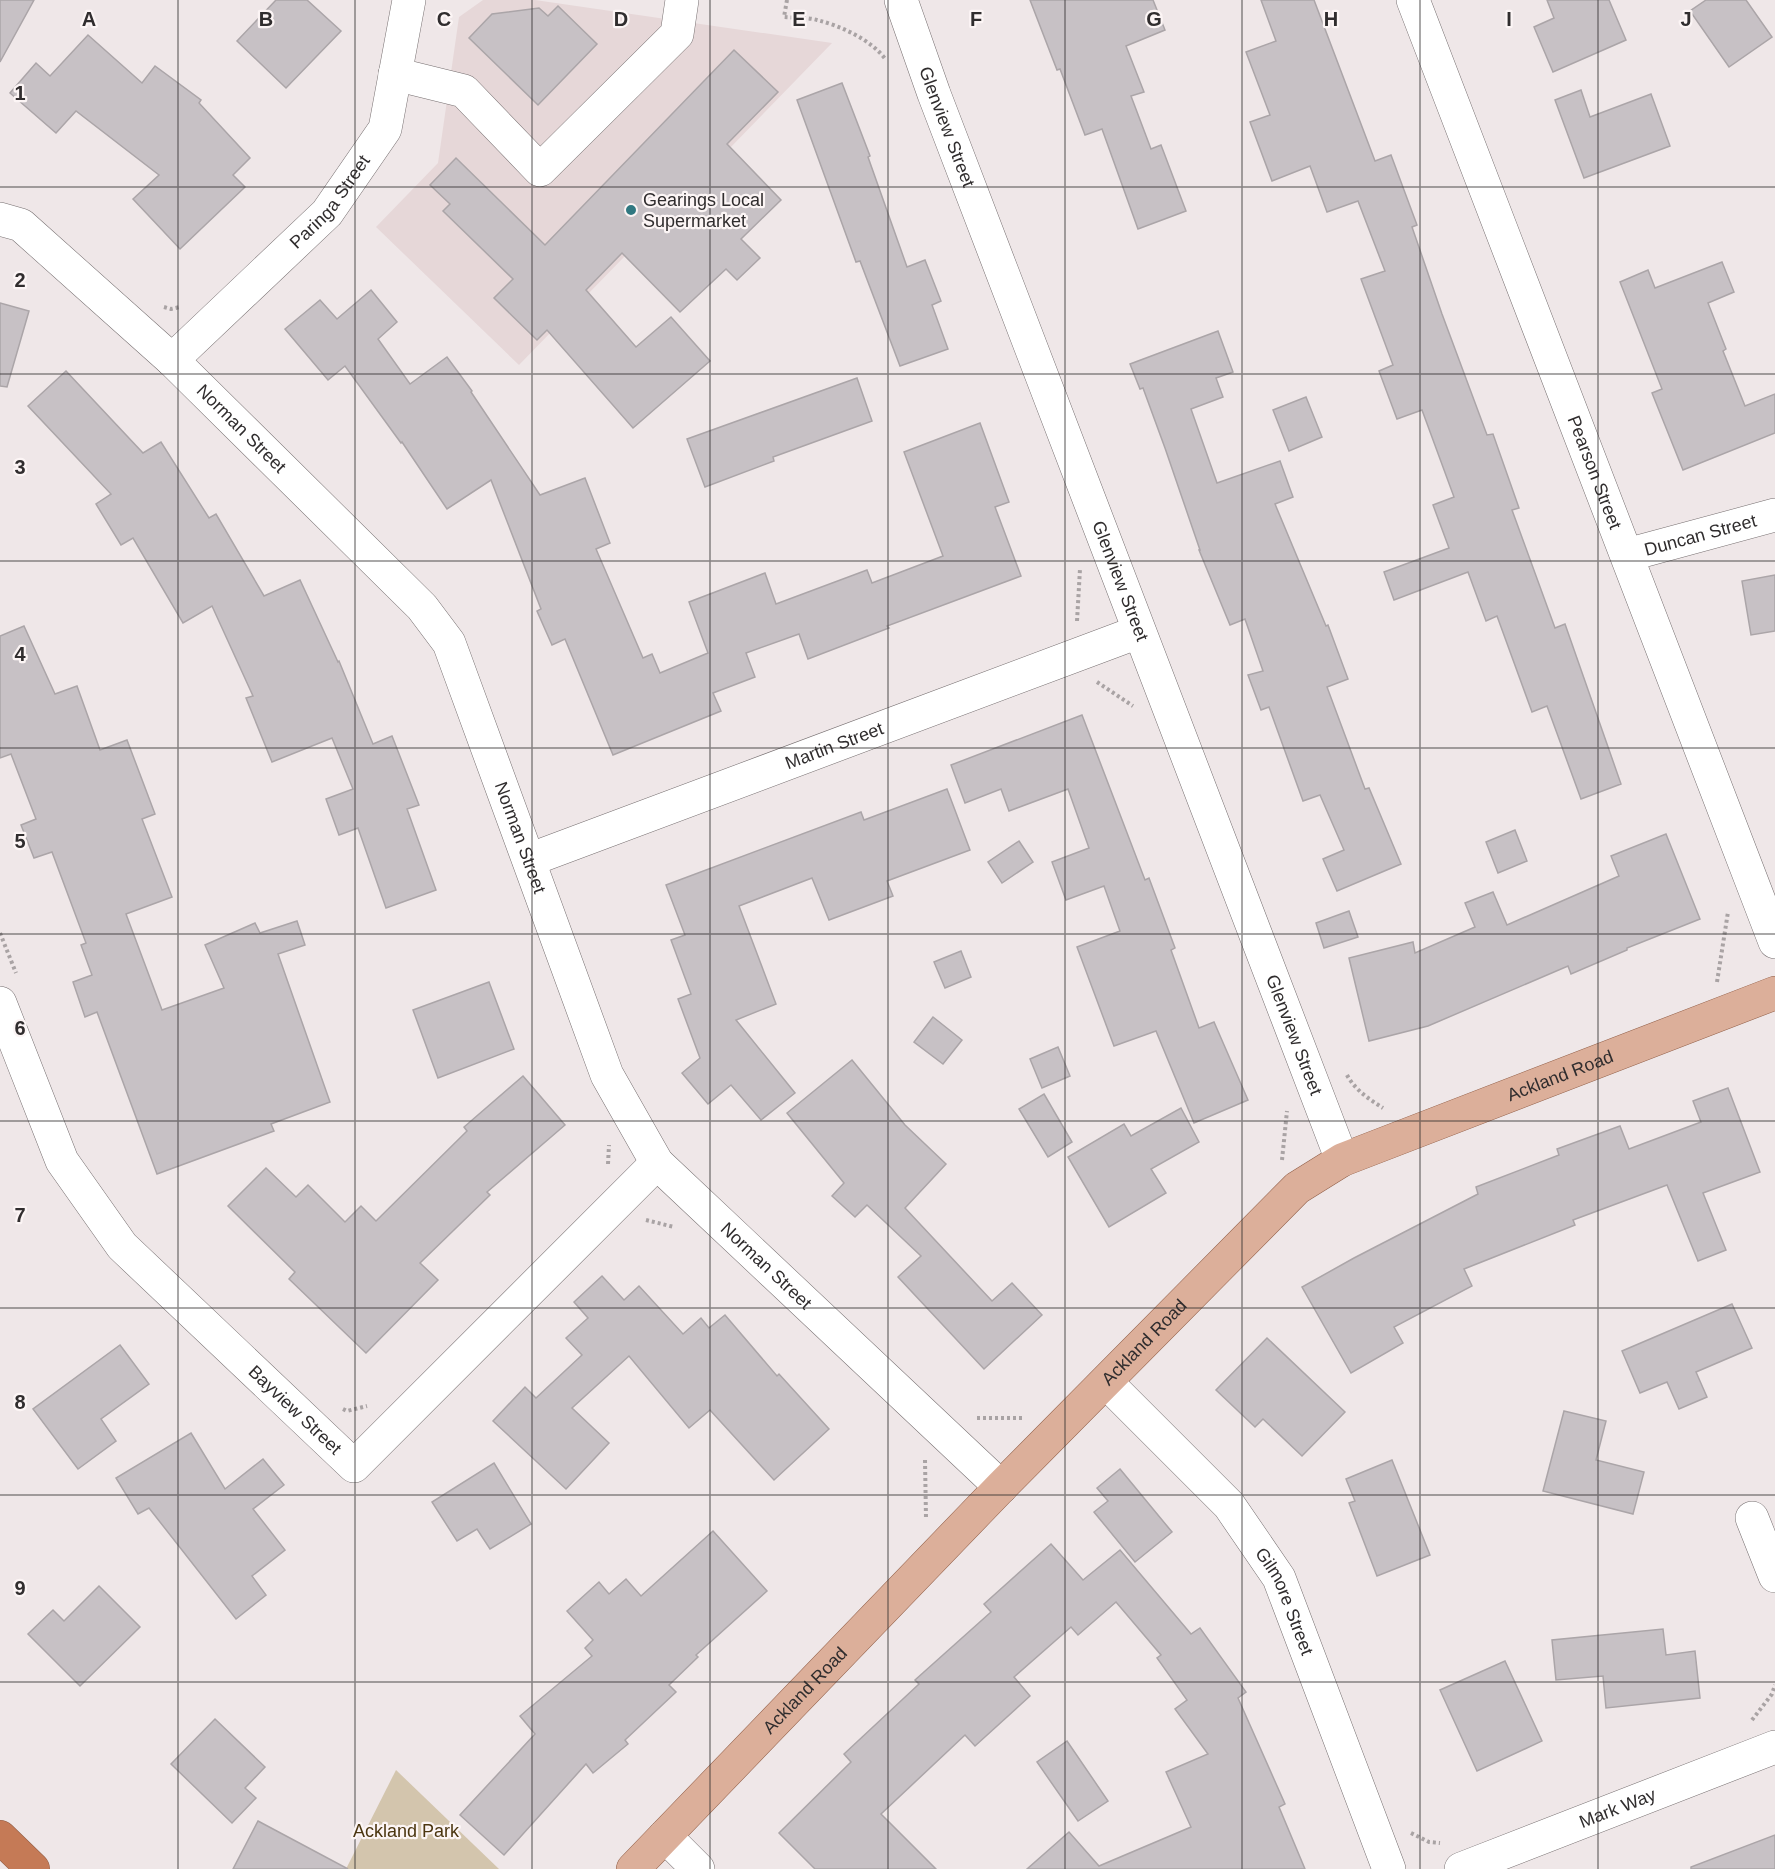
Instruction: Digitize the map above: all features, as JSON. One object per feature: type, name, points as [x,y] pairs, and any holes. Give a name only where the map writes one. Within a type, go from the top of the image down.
[{"type":"highway","points":[[0,1837],[33,1869]]},
{"type":"main road","name":"Ackland Road","points":[[633,1869],[1001,1487],[1297,1188],[1342,1160],[1775,993]]},
{"type":"street","name":"Paringa Street","points":[[172,360],[327,213],[385,129],[409,0]]},
{"type":"street","points":[[395,74],[464,91],[540,170],[677,34],[682,0]]},
{"type":"street","name":"Glenview Street","points":[[902,0],[934,94],[1138,632],[1342,1160]]},
{"type":"street","name":"Pearson Street","points":[[1413,0],[1775,942]]},
{"type":"street","name":"Norman Street","points":[[0,219],[21,225],[172,360],[423,607],[449,644],[607,1074],[657,1163],[1001,1487]]},
{"type":"street","name":"Duncan Street","points":[[1627,555],[1775,515]]},
{"type":"street","name":"Martin Street","points":[[529,860],[1138,632]]},
{"type":"street","name":"Bayview Street","points":[[9,990],[62,1161],[122,1246],[354,1466],[657,1163]]},
{"type":"street","name":"Gilmore Street","points":[[1106,1382],[1228,1505],[1279,1578],[1389,1869]]},
{"type":"street","points":[[1752,1518],[1775,1576]]},
{"type":"street","name":"Mark Way","points":[[1455,1857],[1775,1747]]},
{"type":"street","points":[[665,1836],[698,1869]]},
{"type":"path","points":[[784,17],[787,0]]},
{"type":"path","points":[[156,306],[171,309],[186,306]]},
{"type":"path","points":[[1093,674],[1098,684],[1139,710]]},
{"type":"path","points":[[1716,990],[1730,903]]},
{"type":"path","points":[[0,933],[9,990]]},
{"type":"path","points":[[1281,1161],[1287,1107]]},
{"type":"path","points":[[604,1172],[609,1163],[609,1141]]},
{"type":"path","points":[[337,1408],[347,1411],[371,1405]]},
{"type":"path","points":[[977,1418],[1014,1418]]},
{"type":"path","points":[[1750,1722],[1767,1701],[1775,1685]]},
{"type":"path","points":[[1407,1831],[1455,1857]]},
{"type":"shaded area","points":[[483,0],[535,0],[832,43],[519,365],[376,227],[438,163],[459,17]]},
{"type":"green space","name":"Ackland Park","points":[[396,1770],[499,1869],[346,1869]]},
{"type":"building","points":[[0,0],[34,0],[0,62]]},
{"type":"building","points":[[276,0],[307,0],[341,31],[286,88],[237,41]]},
{"type":"building","points":[[1030,0],[1153,0],[1165,30],[1126,46],[1144,92],[1131,96],[1151,149],[1161,145],[1186,211],[1138,229],[1102,129],[1085,135]]},
{"type":"building","points":[[1261,0],[1314,0],[1375,161],[1391,155],[1417,225],[1412,227],[1442,314],[1487,435],[1493,434],[1519,508],[1512,510],[1555,628],[1565,624],[1621,784],[1581,799],[1547,706],[1532,712],[1497,616],[1486,621],[1468,572],[1394,600],[1384,572],[1449,548],[1433,505],[1454,497],[1422,410],[1397,419],[1379,371],[1393,365],[1361,279],[1385,271],[1358,201],[1327,212],[1310,166],[1272,181],[1250,122],[1270,115],[1246,52],[1276,41]]},
{"type":"building","points":[[1547,0],[1609,0],[1626,40],[1553,72],[1534,27],[1554,18]]},
{"type":"building","points":[[1706,0],[1746,0],[1772,37],[1729,67],[1690,11]]},
{"type":"building","points":[[558,6],[597,44],[538,105],[469,38],[492,14],[539,8],[548,16]]},
{"type":"building","points":[[88,35],[142,83],[155,66],[201,100],[199,103],[250,158],[233,175],[245,187],[180,249],[133,199],[159,175],[76,111],[56,133],[10,93],[36,63],[50,76]]},
{"type":"building","points":[[734,50],[778,92],[727,144],[781,200],[741,239],[760,258],[737,280],[726,269],[680,312],[622,253],[586,290],[636,347],[671,317],[710,361],[633,428],[547,330],[537,340],[494,298],[513,279],[443,211],[450,204],[430,185],[456,158],[545,245]]},
{"type":"building","points":[[842,83],[870,156],[868,157],[907,267],[925,260],[941,301],[932,305],[948,349],[900,366],[860,261],[856,262],[797,100]]},
{"type":"building","points":[[1581,90],[1590,117],[1651,94],[1670,146],[1584,178],[1555,100]]},
{"type":"building","points":[[1722,262],[1734,292],[1708,303],[1726,349],[1723,351],[1745,406],[1775,394],[1775,433],[1683,470],[1652,393],[1662,389],[1620,282],[1648,270],[1655,288]]},
{"type":"building","points":[[371,290],[397,322],[378,339],[410,384],[447,357],[540,495],[585,478],[610,543],[596,549],[643,658],[652,654],[660,673],[708,653],[689,602],[765,573],[776,604],[867,570],[872,583],[943,556],[904,452],[980,423],[1009,502],[995,507],[1021,576],[887,626],[889,628],[808,659],[799,634],[746,653],[755,677],[713,693],[721,711],[613,755],[565,639],[552,645],[537,611],[541,609],[491,480],[447,509],[402,442],[345,366],[328,380],[285,329],[320,300],[337,319]]},
{"type":"building","points":[[0,303],[29,311],[7,387],[0,386]]},
{"type":"building","points":[[1218,331],[1233,372],[1216,378],[1223,397],[1191,409],[1217,483],[1280,461],[1293,497],[1275,504],[1326,626],[1328,625],[1348,679],[1327,687],[1365,789],[1369,788],[1401,864],[1337,891],[1323,859],[1344,850],[1320,795],[1303,801],[1269,707],[1261,710],[1248,675],[1263,671],[1245,619],[1230,625],[1199,550],[1143,388],[1140,389],[1130,364]]},
{"type":"building","points":[[66,371],[143,453],[161,442],[209,518],[216,514],[264,596],[300,580],[339,661],[373,744],[392,736],[419,805],[407,809],[436,890],[386,908],[358,828],[339,835],[326,799],[353,789],[332,738],[272,762],[246,698],[253,696],[212,606],[183,623],[133,538],[121,545],[96,504],[111,494],[28,406]]},
{"type":"building","points":[[857,378],[872,421],[773,457],[774,461],[705,487],[687,439]]},
{"type":"building","points":[[1306,397],[1322,437],[1289,451],[1273,410]]},
{"type":"building","points":[[1775,575],[1775,631],[1751,635],[1742,581]]},
{"type":"building","points":[[24,626],[55,694],[77,686],[100,750],[127,740],[155,814],[142,819],[172,897],[126,914],[162,1010],[224,988],[205,945],[255,923],[260,933],[297,921],[305,945],[278,954],[330,1102],[271,1124],[274,1131],[157,1174],[97,1012],[85,1017],[73,982],[92,975],[81,945],[86,943],[52,852],[34,858],[21,825],[36,819],[11,754],[0,758],[0,636]]},
{"type":"building","points":[[1082,715],[1145,880],[1149,878],[1175,948],[1171,950],[1199,1028],[1214,1022],[1248,1100],[1194,1123],[1156,1031],[1114,1046],[1077,947],[1120,931],[1104,886],[1066,900],[1052,862],[1089,848],[1068,789],[1009,811],[1001,789],[965,803],[951,765]]},
{"type":"building","points":[[947,789],[970,850],[887,881],[893,896],[829,920],[812,878],[739,906],[776,1004],[736,1020],[795,1093],[761,1120],[731,1085],[708,1104],[682,1073],[700,1058],[678,999],[691,994],[671,940],[685,935],[666,885],[861,812],[864,820]]},
{"type":"building","points":[[1515,830],[1527,861],[1498,873],[1486,842]]},
{"type":"building","points":[[1666,834],[1700,919],[1627,948],[1627,950],[1571,974],[1568,966],[1428,1026],[1369,1041],[1349,958],[1413,942],[1415,953],[1475,927],[1465,903],[1493,892],[1507,925],[1619,876],[1611,856]]},
{"type":"building","points":[[1019,841],[1033,862],[1002,883],[988,862]]},
{"type":"building","points":[[1349,911],[1358,937],[1324,948],[1316,923]]},
{"type":"building","points":[[961,951],[971,977],[945,988],[934,962]]},
{"type":"building","points":[[489,982],[514,1049],[438,1078],[413,1010]]},
{"type":"building","points":[[933,1017],[962,1040],[943,1064],[914,1042]]},
{"type":"building","points":[[1058,1047],[1070,1076],[1042,1088],[1030,1059]]},
{"type":"building","points":[[852,1060],[905,1125],[946,1164],[905,1208],[992,1301],[1012,1283],[1042,1315],[984,1369],[898,1277],[921,1256],[867,1205],[855,1217],[832,1196],[844,1183],[787,1113]]},
{"type":"building","points":[[523,1076],[565,1125],[487,1192],[490,1195],[420,1263],[438,1280],[366,1353],[289,1279],[295,1272],[228,1206],[266,1168],[296,1197],[308,1185],[345,1222],[361,1206],[376,1221],[467,1131],[464,1127]]},
{"type":"building","points":[[1728,1088],[1760,1172],[1703,1193],[1726,1250],[1698,1261],[1667,1185],[1573,1220],[1575,1225],[1464,1269],[1472,1286],[1394,1327],[1403,1343],[1351,1373],[1302,1287],[1478,1194],[1476,1187],[1559,1155],[1557,1149],[1620,1126],[1629,1149],[1701,1122],[1693,1101]]},
{"type":"building","points":[[1044,1094],[1072,1142],[1048,1157],[1019,1109]]},
{"type":"building","points":[[1181,1108],[1199,1142],[1151,1169],[1166,1193],[1109,1227],[1068,1157],[1124,1124],[1131,1136]]},
{"type":"building","points":[[602,1276],[624,1300],[639,1286],[683,1334],[701,1318],[709,1328],[725,1315],[777,1376],[779,1374],[829,1429],[774,1480],[710,1410],[689,1428],[629,1356],[572,1408],[609,1443],[566,1489],[493,1421],[525,1387],[536,1398],[582,1355],[566,1338],[588,1318],[574,1302]]},
{"type":"building","points":[[1732,1304],[1752,1348],[1696,1372],[1707,1397],[1679,1409],[1667,1382],[1640,1393],[1622,1351]]},
{"type":"building","points":[[1267,1338],[1345,1412],[1302,1456],[1263,1419],[1255,1427],[1216,1390]]},
{"type":"building","points":[[120,1345],[149,1384],[101,1419],[116,1441],[78,1469],[33,1409]]},
{"type":"building","points":[[1564,1411],[1606,1421],[1596,1460],[1644,1472],[1633,1514],[1543,1491]]},
{"type":"building","points":[[191,1433],[225,1489],[263,1459],[284,1485],[253,1509],[285,1550],[252,1576],[266,1595],[236,1619],[149,1508],[138,1514],[116,1478]]},
{"type":"building","points":[[1392,1460],[1430,1555],[1377,1576],[1349,1503],[1355,1501],[1346,1479]]},
{"type":"building","points":[[494,1463],[531,1524],[490,1549],[477,1529],[457,1541],[432,1502]]},
{"type":"building","points":[[1120,1469],[1172,1532],[1135,1562],[1094,1512],[1108,1501],[1097,1488]]},
{"type":"building","points":[[713,1531],[767,1591],[696,1655],[698,1657],[669,1685],[676,1692],[625,1740],[628,1744],[593,1773],[586,1764],[504,1855],[460,1815],[535,1734],[520,1716],[592,1656],[585,1648],[593,1640],[567,1611],[599,1582],[609,1594],[626,1579],[641,1596]]},
{"type":"building","points":[[1051,1544],[1083,1580],[1120,1550],[1191,1634],[1200,1628],[1246,1692],[1238,1698],[1285,1804],[1279,1807],[1305,1869],[1027,1869],[1069,1832],[1099,1866],[1191,1827],[1166,1772],[1208,1754],[1175,1709],[1187,1700],[1157,1658],[1161,1655],[1116,1602],[1078,1635],[1071,1627],[1014,1677],[1030,1696],[975,1746],[965,1735],[881,1814],[936,1869],[815,1869],[779,1833],[851,1762],[844,1754],[919,1684],[915,1680],[991,1612],[984,1604]]},
{"type":"building","points":[[99,1586],[140,1627],[80,1686],[28,1634],[53,1610],[64,1621]]},
{"type":"building","points":[[1663,1629],[1666,1655],[1695,1651],[1700,1698],[1606,1708],[1603,1676],[1556,1680],[1552,1640]]},
{"type":"building","points":[[1505,1661],[1542,1741],[1477,1771],[1440,1690]]},
{"type":"building","points":[[215,1719],[265,1767],[245,1788],[256,1798],[232,1823],[171,1764]]},
{"type":"building","points":[[1067,1741],[1108,1801],[1078,1821],[1037,1762]]},
{"type":"building","points":[[258,1821],[348,1869],[233,1869]]},
{"type":"building","points":[[1775,1835],[1775,1869],[1691,1869],[1691,1867]]},
{"type":"place","name":"Gearings Local Supermarket","points":[[631,210]]}]
